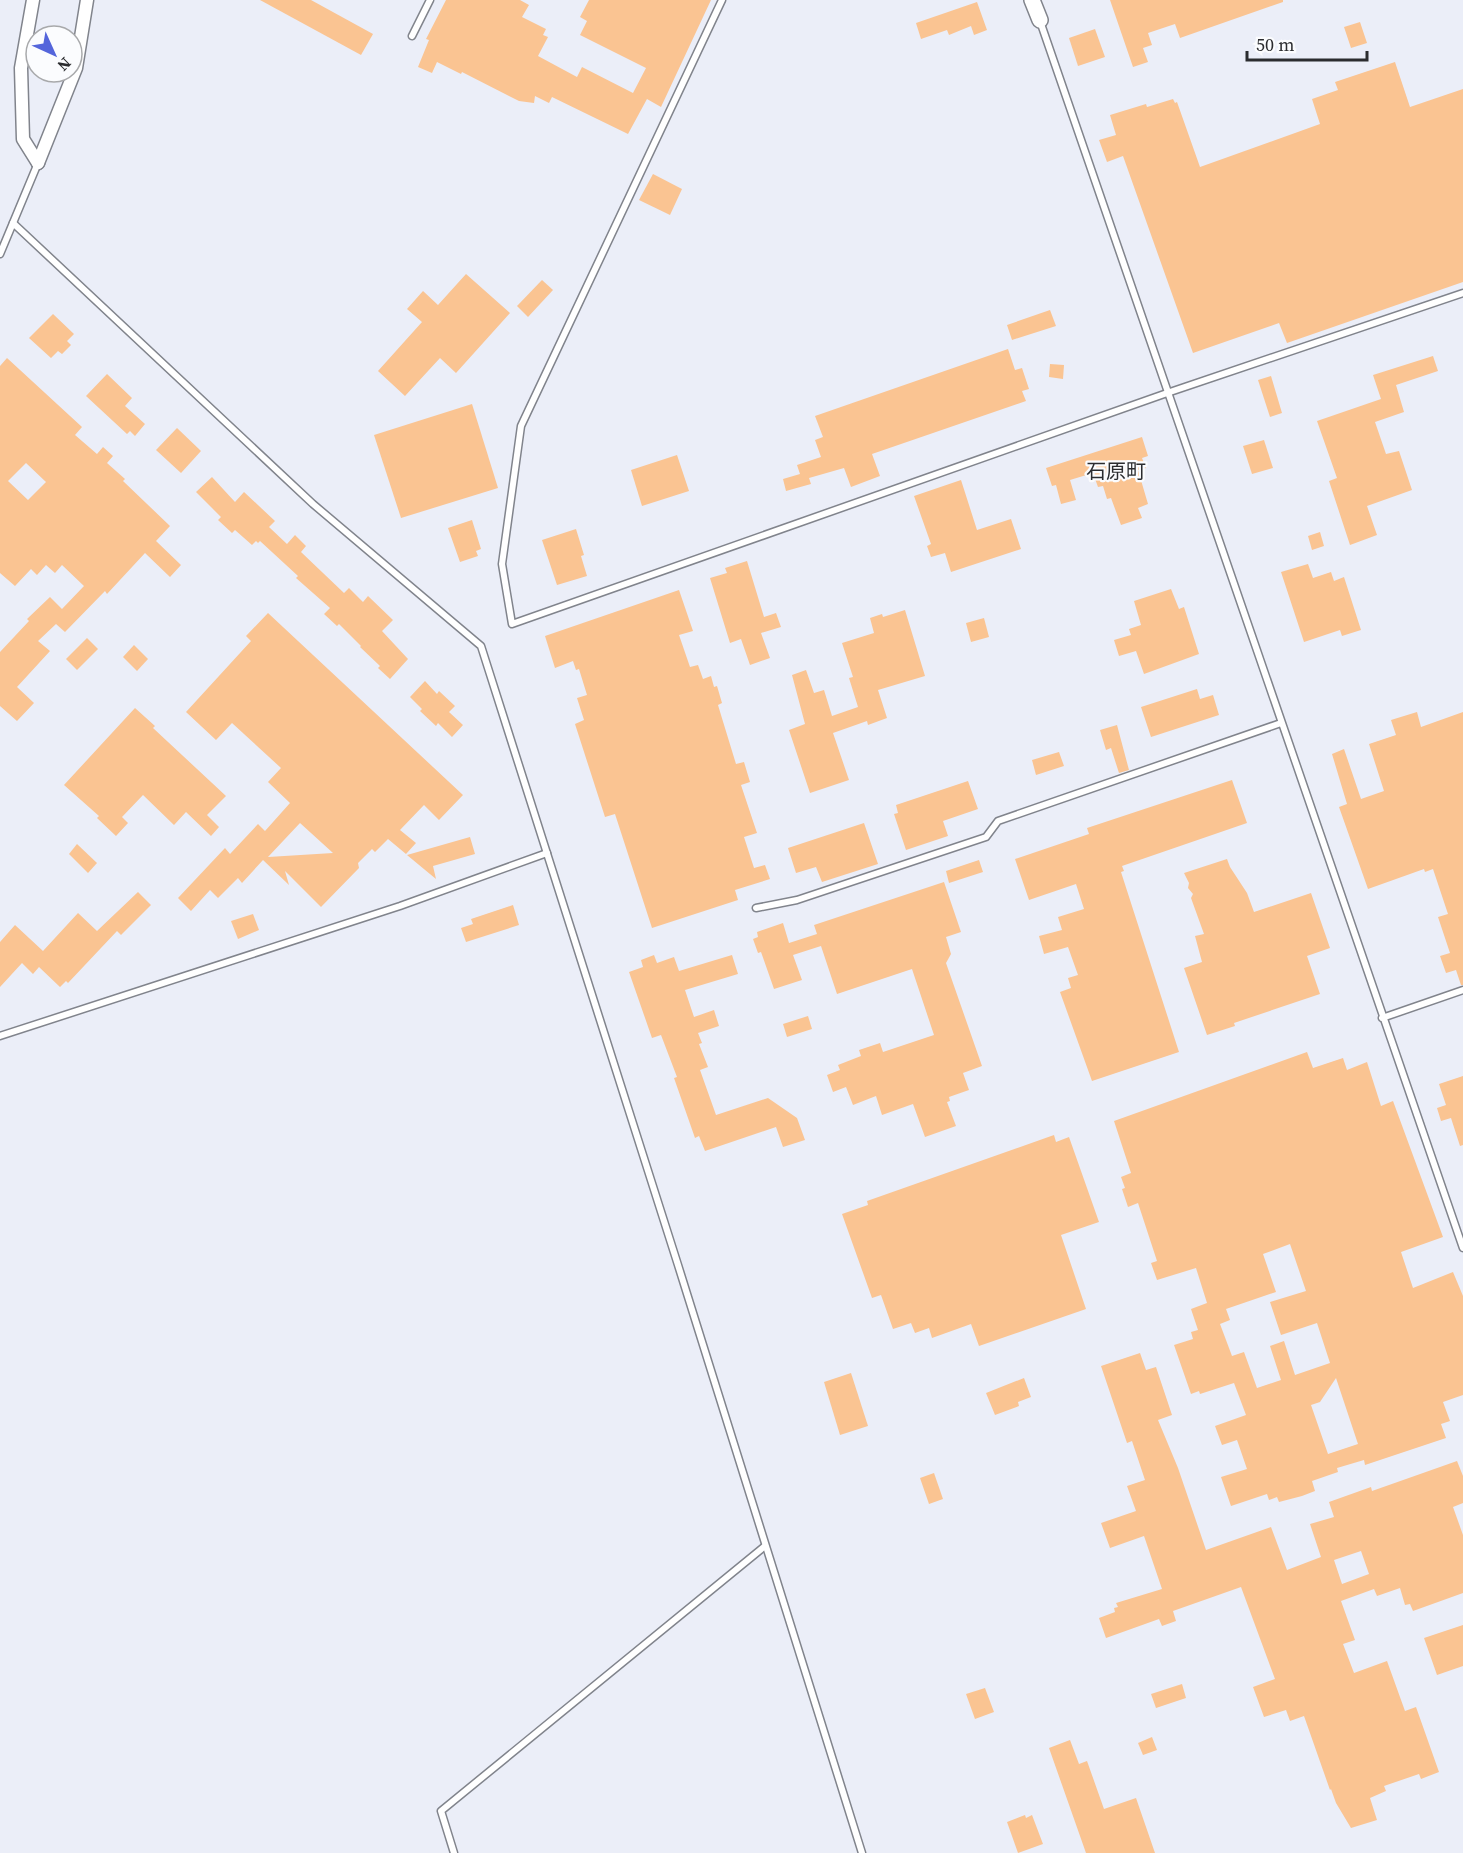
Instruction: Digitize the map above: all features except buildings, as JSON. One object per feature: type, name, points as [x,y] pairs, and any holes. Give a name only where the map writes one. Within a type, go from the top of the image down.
[{"type":"street","points":[[33,0],[21,68],[23,139],[38,164]]},
{"type":"street","points":[[38,164],[76,68],[87,0]]},
{"type":"street","points":[[1032,0],[1040,20]]},
{"type":"lane","points":[[412,36],[430,0]]},
{"type":"lane","points":[[722,0],[521,426],[502,564],[512,624],[1170,392],[1463,293]]},
{"type":"lane","points":[[1040,20],[1463,1248]]},
{"type":"lane","points":[[0,254],[38,164]]},
{"type":"lane","points":[[13,223],[313,504],[481,646],[862,1853]]},
{"type":"lane","points":[[756,908],[797,900],[986,837],[998,821],[1281,723]]},
{"type":"lane","points":[[0,1036],[400,906],[547,853]]},
{"type":"lane","points":[[1382,1018],[1463,990]]},
{"type":"lane","points":[[454,1853],[441,1811],[765,1546]]},
{"type":"district","name":"石原町","points":[[1116,471]]}]
